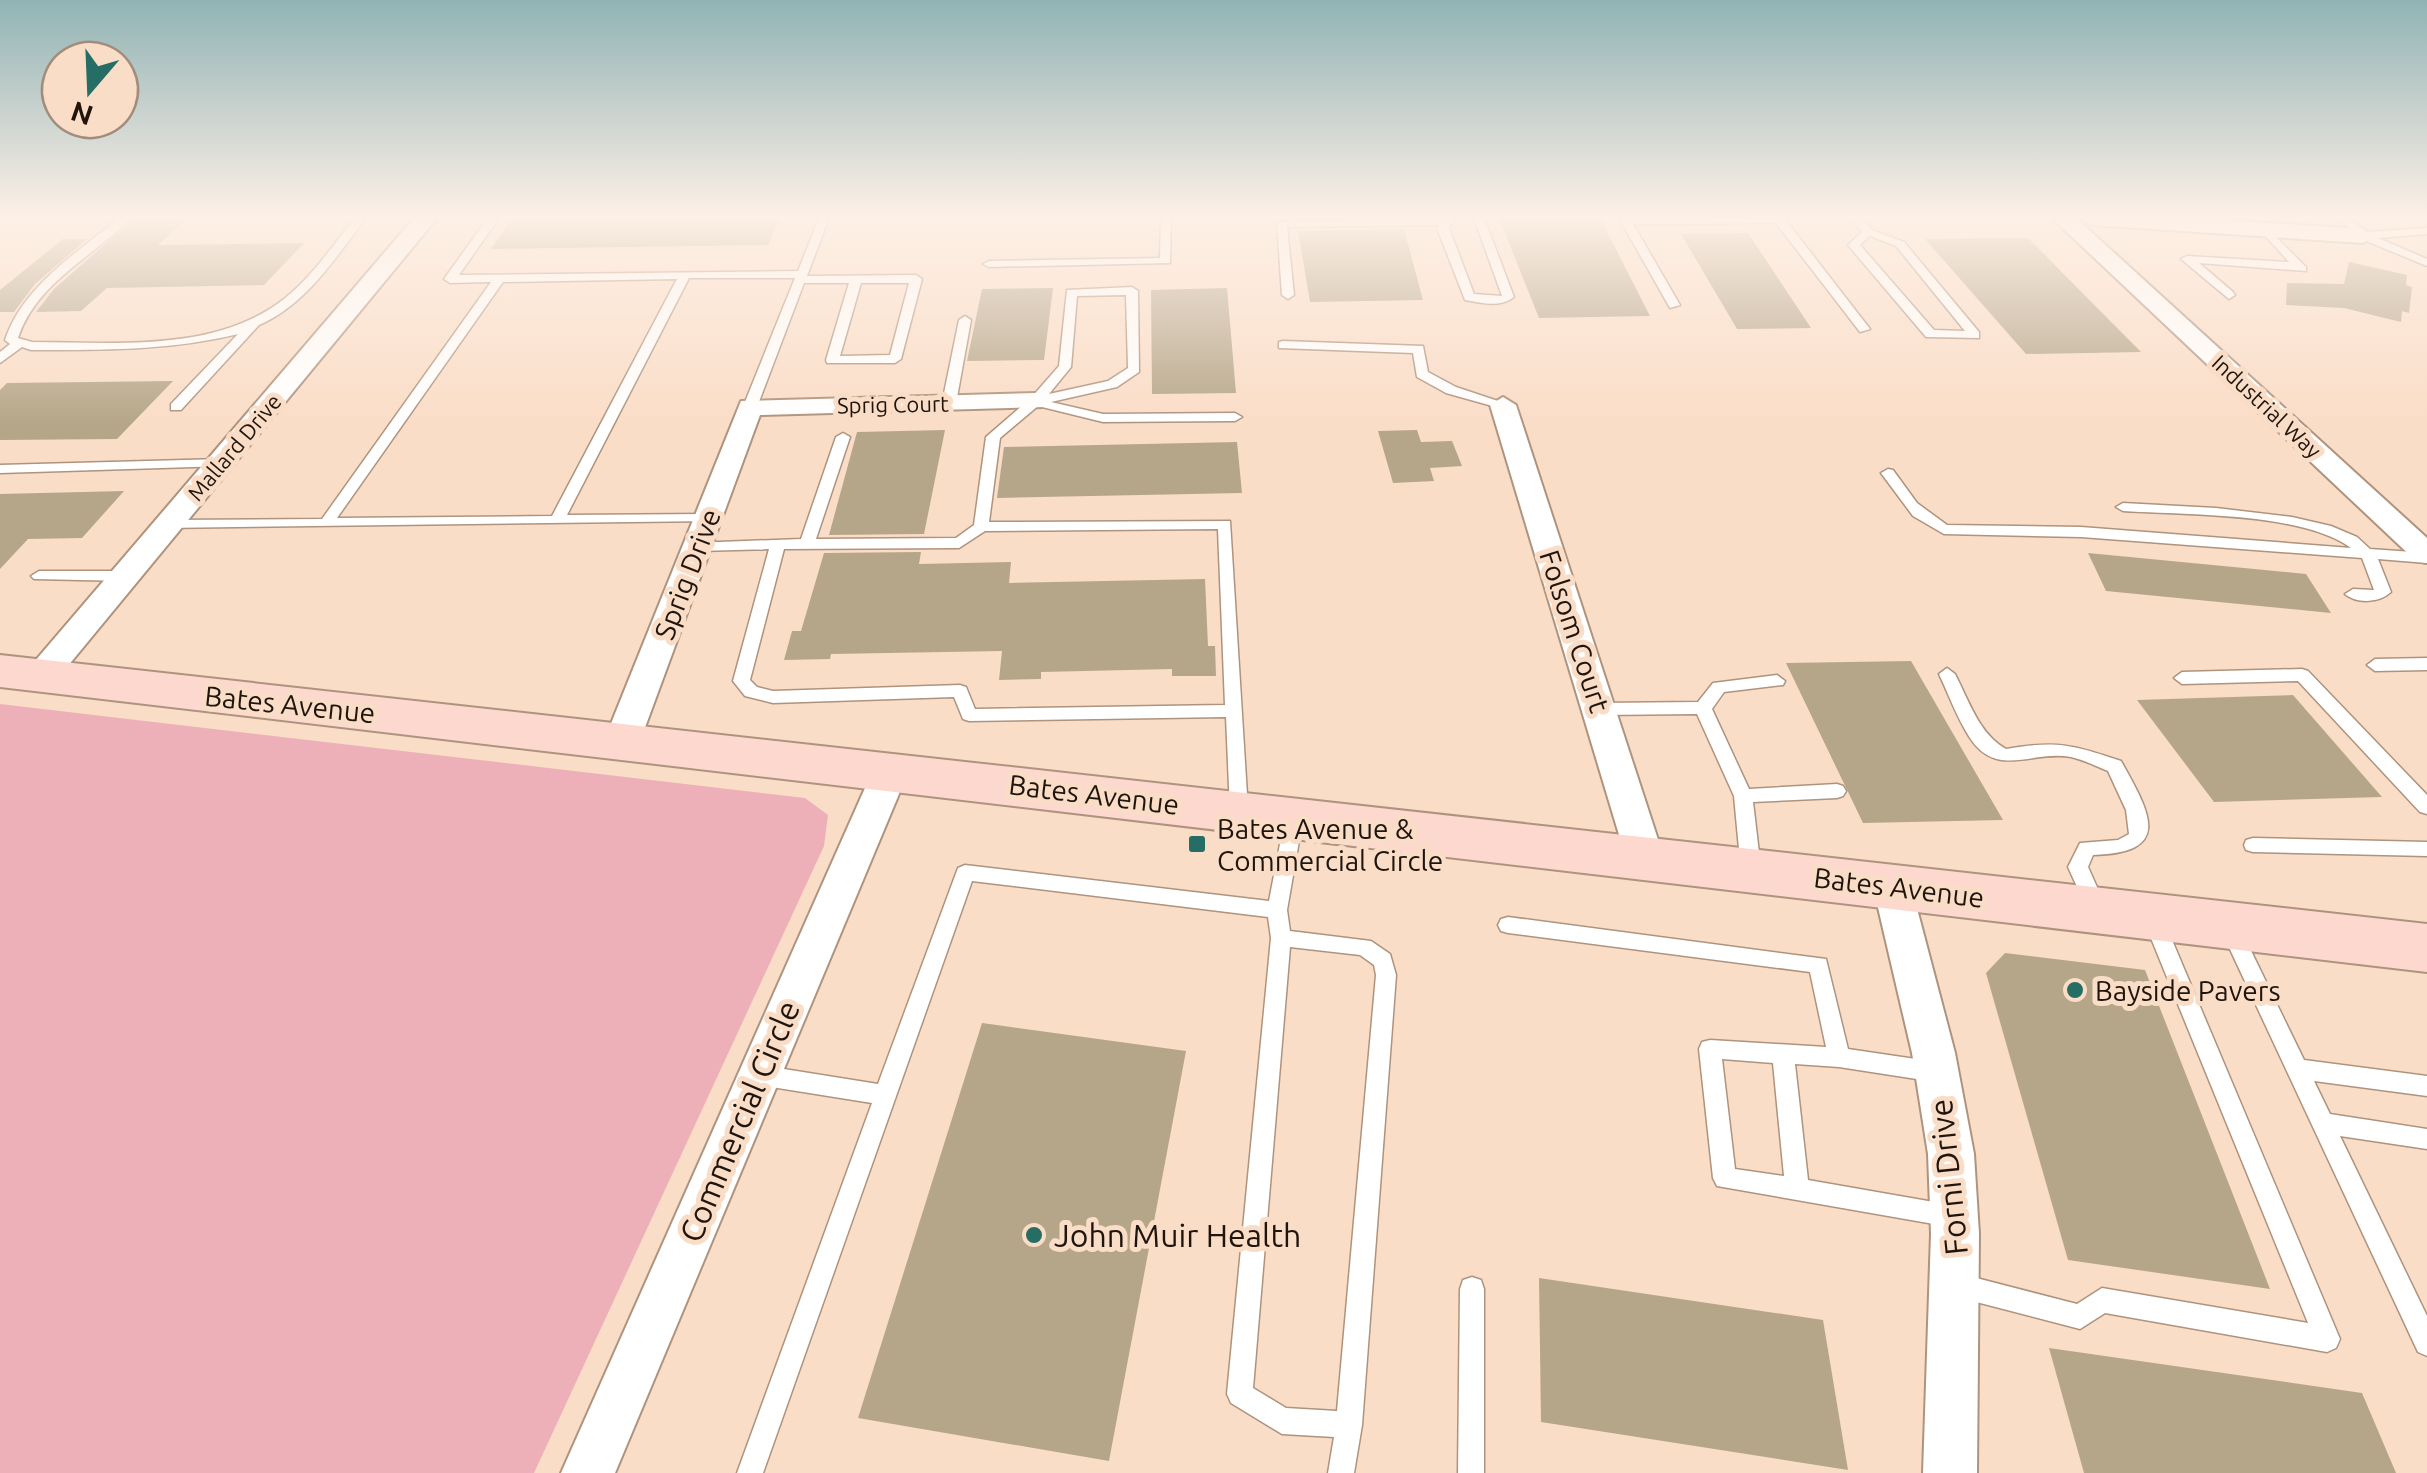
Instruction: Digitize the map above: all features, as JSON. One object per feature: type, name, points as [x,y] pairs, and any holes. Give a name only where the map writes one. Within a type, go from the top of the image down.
[{"type":"street","name":"Mallard Drive","points":[[20,674],[126,576],[368,287]]},
{"type":"street","name":"Industrial Way","points":[[2137,287],[2427,556]]},
{"type":"street","name":"Sprig Court","points":[[750,407],[1036,402]]},
{"type":"street","name":"Folsom Court","points":[[1503,405],[1645,858]]},
{"type":"street","name":"Sprig Drive","points":[[622,741],[750,407]]},
{"type":"street","name":"Bates Avenue","points":[[20,674],[892,770],[2427,948]]},
{"type":"street","name":"Commercial Circle","points":[[588,1473],[892,770]]},
{"type":"street","name":"Forni Drive","points":[[1892,886],[1937,1072],[1951,1150],[1957,1285],[1948,1401],[1950,1473]]},
{"type":"lane","points":[[47,287],[14,322],[11,340],[30,346],[161,344],[208,337],[256,321],[290,302],[303,287]]},
{"type":"lane","points":[[326,523],[494,287]]},
{"type":"lane","points":[[557,520],[679,287]]},
{"type":"lane","points":[[750,407],[798,287]]},
{"type":"lane","points":[[854,287],[832,360],[895,359],[914,287]]},
{"type":"lane","points":[[1287,287],[1288,295]]},
{"type":"lane","points":[[1465,287],[1469,297],[1500,300],[1508,297],[1504,287]]},
{"type":"lane","points":[[1663,287],[1674,305]]},
{"type":"lane","points":[[1831,287],[1864,330]]},
{"type":"lane","points":[[1890,287],[1930,334],[1975,336],[1935,287]]},
{"type":"lane","points":[[2220,287],[2229,294]]},
{"type":"lane","points":[[981,527],[993,436],[1036,402],[1064,367],[1072,293],[1132,292],[1134,369],[1112,384],[1036,402]]},
{"type":"lane","points":[[950,403],[965,320]]},
{"type":"lane","points":[[176,407],[256,321]]},
{"type":"lane","points":[[0,359],[20,342]]},
{"type":"lane","points":[[1282,345],[1419,349],[1422,374],[1451,390],[1503,405]]},
{"type":"lane","points":[[1036,402],[1104,418],[1235,417]]},
{"type":"lane","points":[[807,544],[844,438]]},
{"type":"lane","points":[[0,469],[221,463]]},
{"type":"lane","points":[[1888,473],[1924,521],[1944,528],[2081,532],[2427,556]]},
{"type":"lane","points":[[2122,507],[2318,526],[2368,554],[2383,592],[2375,596],[2353,594]]},
{"type":"lane","points":[[168,525],[557,520],[703,532],[778,545],[959,543],[981,527],[1226,524],[1239,811]]},
{"type":"lane","points":[[778,545],[741,681],[751,692],[773,697],[960,691],[969,715],[1235,710]]},
{"type":"lane","points":[[38,576],[126,576]]},
{"type":"lane","points":[[2375,665],[2427,664]]},
{"type":"lane","points":[[1948,674],[1978,736],[1994,752],[2005,756],[2037,750],[2072,750],[2115,766],[2130,795],[2139,825],[2138,838],[2120,847],[2087,848],[2078,867],[2097,910]]},
{"type":"lane","points":[[2182,678],[2302,675],[2427,807]]},
{"type":"lane","points":[[1703,708],[1719,687],[1778,681]]},
{"type":"lane","points":[[1601,709],[1703,708]]},
{"type":"lane","points":[[1703,708],[1743,796],[1751,870]]},
{"type":"lane","points":[[1743,796],[1837,791]]},
{"type":"lane","points":[[1294,818],[1277,910],[1281,938],[1240,1394],[1282,1422],[1349,1425]]},
{"type":"lane","points":[[2253,844],[2427,849]]},
{"type":"lane","points":[[750,1473],[965,873],[1277,910]]},
{"type":"lane","points":[[1957,1285],[2080,1317],[2102,1300],[2327,1338],[2152,916]]},
{"type":"lane","points":[[1508,925],[1819,965],[1839,1056]]},
{"type":"lane","points":[[2228,925],[2427,1343]]},
{"type":"lane","points":[[1281,938],[1364,947],[1383,960],[1386,975],[1349,1425],[1341,1473]]},
{"type":"lane","points":[[1937,1072],[1839,1056],[1710,1049],[1725,1178],[1956,1217]]},
{"type":"lane","points":[[1783,1054],[1797,1190]]},
{"type":"lane","points":[[2297,1069],[2427,1086]]},
{"type":"lane","points":[[759,1075],[884,1095]]},
{"type":"lane","points":[[2323,1123],[2427,1138]]},
{"type":"lane","points":[[1471,1473],[1472,1289]]},
{"type":"shaded area","points":[[0,704],[805,798],[828,815],[824,846],[534,1473],[0,1473]]},
{"type":"building","points":[[33,287],[14,312],[0,312],[0,290]]},
{"type":"building","points":[[173,287],[107,288],[81,311],[36,312],[54,289]]},
{"type":"building","points":[[1307,287],[1419,287],[1423,300],[1310,302]]},
{"type":"building","points":[[1526,287],[1635,287],[1650,316],[1539,318]]},
{"type":"building","points":[[1712,287],[1784,287],[1811,328],[1737,329]]},
{"type":"building","points":[[1967,287],[2076,287],[2141,352],[2026,354]]},
{"type":"building","points":[[2287,287],[2412,287],[2409,313],[2402,311],[2401,322],[2344,308],[2286,305]]},
{"type":"building","points":[[1053,288],[1044,360],[967,361],[982,289]]},
{"type":"building","points":[[1227,288],[1236,393],[1152,394],[1151,290]]},
{"type":"building","points":[[173,381],[117,439],[0,440],[0,390],[7,383]]},
{"type":"building","points":[[945,430],[924,534],[829,535],[857,432]]},
{"type":"building","points":[[1417,430],[1421,442],[1452,441],[1462,466],[1430,468],[1434,481],[1393,483],[1378,431]]},
{"type":"building","points":[[1237,442],[1242,493],[997,498],[1004,447]]},
{"type":"building","points":[[124,491],[82,538],[28,539],[0,569],[0,494]]},
{"type":"building","points":[[921,552],[919,564],[1011,562],[1009,583],[1205,579],[1208,646],[1215,646],[1216,676],[1172,676],[1172,669],[1041,672],[1041,679],[999,680],[1002,651],[831,654],[830,659],[784,660],[792,631],[801,631],[824,553]]},
{"type":"building","points":[[2088,553],[2306,574],[2331,613],[2106,591]]},
{"type":"building","points":[[1911,661],[2003,820],[1863,823],[1786,663]]},
{"type":"building","points":[[2293,695],[2382,797],[2214,802],[2137,700]]},
{"type":"building","points":[[2005,953],[2145,970],[2270,1289],[2068,1260],[1986,973]]},
{"type":"building","name":"John Muir Health","points":[[982,1023],[1186,1051],[1109,1461],[858,1418]]},
{"type":"building","points":[[1539,1278],[1823,1320],[1848,1470],[1541,1422]]},
{"type":"building","points":[[2049,1348],[2362,1393],[2396,1473],[2084,1473]]},
{"type":"place","name":"Bates Avenue & Commercial Circle","points":[[1197,844]]},
{"type":"place","name":"Bayside Pavers","points":[[2075,990]]},
{"type":"place","name":"John Muir Health","points":[[1034,1235]]}]
